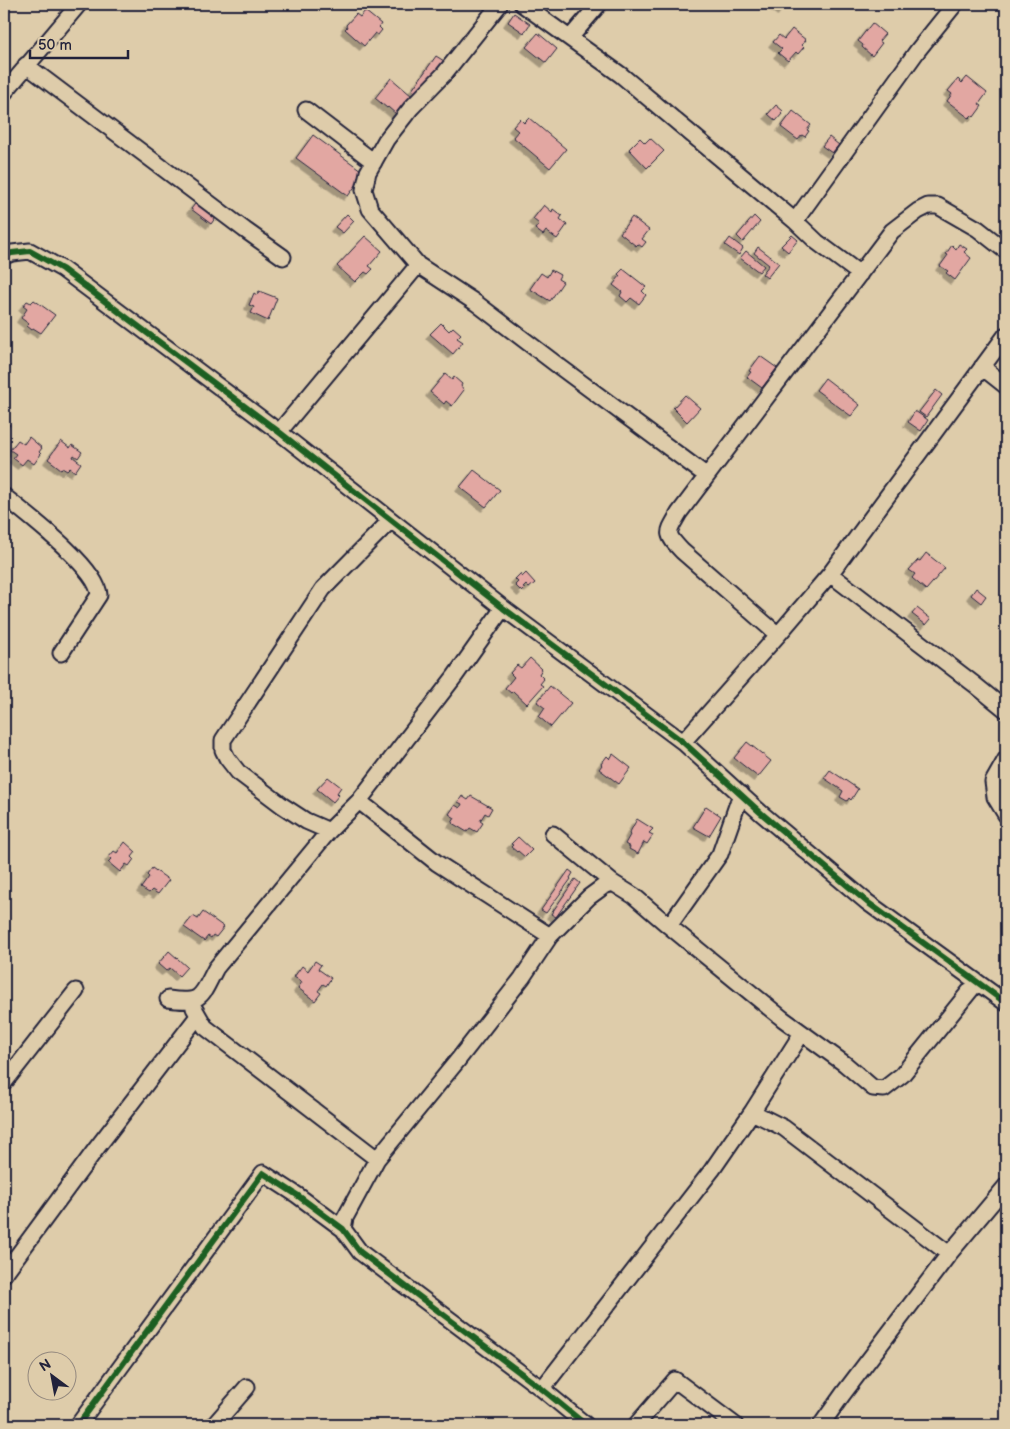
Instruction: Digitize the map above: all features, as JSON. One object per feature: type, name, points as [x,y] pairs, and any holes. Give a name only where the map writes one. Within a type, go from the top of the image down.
[{"type":"street","points":[[4,93],[78,4]]},
{"type":"street","points":[[500,4],[444,74],[411,108],[386,140],[368,172],[364,190],[370,209],[418,265],[476,303],[707,476]]},
{"type":"street","points":[[522,4],[620,75],[818,242],[860,274]]},
{"type":"street","points":[[570,38],[599,4]]},
{"type":"street","points":[[795,221],[918,50],[955,4]]},
{"type":"street","points":[[26,65],[245,230],[284,257]]},
{"type":"street","points":[[306,110],[374,162]]},
{"type":"street","points":[[778,635],[682,551],[670,537],[669,530],[679,513],[892,231],[918,211],[928,206],[938,206],[970,224],[1006,251]]},
{"type":"street","points":[[4,256],[30,251],[62,269],[279,432],[503,608],[683,742],[761,813],[867,902],[1006,1003]]},
{"type":"street","points":[[279,432],[418,265]]},
{"type":"street","points":[[683,742],[830,574],[1006,335]]},
{"type":"street","points":[[982,367],[1006,386]]},
{"type":"street","points":[[4,496],[66,547],[99,588],[99,595],[60,653]]},
{"type":"street","points":[[329,831],[306,821],[238,772],[223,750],[223,740],[323,589],[391,520]]},
{"type":"street","points":[[830,574],[1006,710]]},
{"type":"street","points":[[168,999],[191,1001],[199,998],[216,968],[329,831],[359,801],[455,676],[503,608]]},
{"type":"street","points":[[1006,760],[993,782],[995,797],[1006,815]]},
{"type":"street","points":[[669,926],[720,854],[741,794]]},
{"type":"street","points":[[359,801],[437,863],[550,936]]},
{"type":"street","points":[[554,834],[613,883],[634,896],[783,1019],[845,1064],[873,1088],[884,1088],[902,1075],[977,982]]},
{"type":"street","points":[[343,1229],[345,1218],[377,1159],[522,978],[550,936],[589,897],[604,886],[613,883]]},
{"type":"street","points":[[4,1083],[76,991]]},
{"type":"street","points":[[191,1001],[206,1027],[377,1159]]},
{"type":"street","points":[[4,1274],[96,1149],[198,1016]]},
{"type":"street","points":[[542,1389],[712,1170],[752,1112],[802,1033]]},
{"type":"street","points":[[752,1112],[784,1128],[949,1254]]},
{"type":"street","points":[[78,1425],[263,1173],[343,1229],[360,1252],[542,1389],[586,1425]]},
{"type":"street","points":[[820,1425],[949,1254],[1006,1187]]},
{"type":"street","points":[[636,1425],[675,1380],[735,1425]]},
{"type":"street","points":[[214,1425],[247,1387]]},
{"type":"building","points":[[773,4],[787,4],[782,11]]},
{"type":"building","points":[[365,11],[381,24],[379,27],[382,30],[378,35],[375,33],[364,46],[345,29],[346,25],[356,14],[360,17]]},
{"type":"building","points":[[514,13],[530,24],[524,33],[508,22]]},
{"type":"building","points":[[872,23],[885,34],[879,41],[882,43],[872,56],[858,41]]},
{"type":"building","points":[[792,29],[806,40],[802,45],[804,47],[798,54],[796,52],[788,61],[778,53],[782,49],[773,42],[779,35],[784,39]]},
{"type":"building","points":[[538,33],[557,49],[546,63],[526,47]]},
{"type":"building","points":[[436,56],[444,61],[420,96],[412,90]]},
{"type":"building","points":[[967,77],[987,93],[979,104],[982,106],[974,117],[972,115],[969,118],[947,101],[952,94],[948,91],[958,79],[962,83]]},
{"type":"building","points":[[391,78],[412,96],[396,114],[375,98]]},
{"type":"building","points":[[776,105],[783,111],[776,121],[768,114]]},
{"type":"building","points":[[793,111],[811,125],[805,137],[802,135],[798,140],[781,127]]},
{"type":"building","points":[[529,118],[566,149],[550,168],[513,137],[518,131],[513,127],[520,119],[524,123]]},
{"type":"building","points":[[313,135],[365,173],[348,196],[296,158]]},
{"type":"building","points":[[829,137],[839,145],[832,153],[822,146]]},
{"type":"building","points":[[640,138],[645,143],[650,138],[664,151],[647,168],[629,149]]},
{"type":"building","points":[[199,199],[219,213],[211,224],[191,209]]},
{"type":"building","points":[[544,205],[552,212],[553,209],[562,216],[560,219],[567,225],[557,239],[546,231],[543,235],[535,229],[539,224],[533,219]]},
{"type":"building","points":[[347,214],[354,221],[343,233],[335,227]]},
{"type":"building","points":[[754,216],[760,222],[743,242],[737,236]]},
{"type":"building","points":[[632,217],[649,230],[642,239],[646,242],[642,247],[638,244],[636,246],[620,233]]},
{"type":"building","points":[[792,235],[798,240],[788,252],[781,246]]},
{"type":"building","points":[[365,236],[382,251],[369,266],[373,269],[368,274],[365,272],[355,282],[337,266]]},
{"type":"building","points":[[730,238],[743,248],[739,255],[725,245]]},
{"type":"building","points":[[959,244],[967,249],[964,252],[971,258],[955,280],[946,273],[948,271],[940,266],[952,245],[956,249]]},
{"type":"building","points":[[758,247],[779,263],[767,278],[762,274],[769,265],[754,253]]},
{"type":"building","points":[[746,251],[764,266],[759,272],[740,258]]},
{"type":"building","points":[[623,269],[646,287],[642,291],[646,295],[639,304],[631,298],[627,302],[620,296],[622,292],[613,285],[620,276],[618,274]]},
{"type":"building","points":[[551,270],[560,275],[558,279],[563,282],[550,301],[530,289],[541,273],[547,277]]},
{"type":"building","points":[[259,291],[277,298],[268,321],[251,313],[254,307],[249,305],[254,293],[257,295]]},
{"type":"building","points":[[34,300],[55,315],[41,333],[33,328],[32,330],[27,326],[29,324],[21,318],[27,309],[23,306],[27,301],[31,303]]},
{"type":"building","points":[[441,323],[449,331],[453,327],[461,334],[457,338],[463,342],[453,354],[430,334]]},
{"type":"building","points":[[760,356],[777,368],[762,388],[747,377]]},
{"type":"building","points":[[445,374],[452,380],[454,377],[462,384],[461,386],[464,390],[452,406],[446,401],[444,404],[430,392]]},
{"type":"building","points":[[825,378],[860,405],[851,416],[816,390]]},
{"type":"building","points":[[936,390],[942,395],[926,417],[919,412]]},
{"type":"building","points":[[685,395],[700,408],[687,422],[673,408]]},
{"type":"building","points":[[915,411],[928,420],[921,431],[908,422]]},
{"type":"building","points":[[4,416],[9,420],[7,423],[10,425],[4,433]]},
{"type":"building","points":[[29,437],[42,448],[39,452],[41,454],[34,464],[27,459],[22,465],[13,458],[16,454],[10,450],[18,440],[24,444]]},
{"type":"building","points":[[61,441],[70,448],[72,445],[82,452],[78,458],[74,455],[73,457],[81,463],[75,472],[70,468],[67,471],[61,469],[48,459]]},
{"type":"building","points":[[474,470],[500,490],[486,507],[460,487]]},
{"type":"building","points":[[926,553],[945,568],[926,590],[912,578],[915,574],[909,570]]},
{"type":"building","points":[[526,573],[535,583],[529,588],[526,585],[522,592],[515,585],[518,582],[515,579],[520,574],[522,577]]},
{"type":"building","points":[[976,588],[986,596],[981,603],[971,595]]},
{"type":"building","points":[[917,608],[931,619],[926,625],[912,614]]},
{"type":"building","points":[[530,658],[542,669],[539,674],[544,679],[540,684],[543,686],[527,704],[513,691],[511,693],[505,688],[514,677],[510,673],[517,665],[521,668]]},
{"type":"building","points":[[550,686],[571,703],[551,727],[539,717],[545,708],[537,702]]},
{"type":"building","points":[[747,742],[771,761],[758,777],[734,758]]},
{"type":"building","points":[[613,754],[631,768],[619,784],[599,769],[607,756],[610,759]]},
{"type":"building","points":[[830,770],[858,789],[851,800],[849,798],[847,801],[840,797],[843,791],[824,778]]},
{"type":"building","points":[[328,777],[341,787],[337,793],[339,795],[333,802],[317,789]]},
{"type":"building","points":[[462,796],[468,800],[471,796],[492,808],[488,815],[485,813],[480,821],[483,823],[477,832],[470,828],[467,832],[452,823],[455,818],[449,814],[455,805],[460,808],[462,804],[458,802]]},
{"type":"building","points":[[706,806],[721,816],[709,836],[693,827]]},
{"type":"building","points":[[637,819],[653,829],[649,833],[653,835],[647,844],[644,842],[638,854],[629,849],[630,847],[625,844]]},
{"type":"building","points":[[518,837],[532,850],[525,857],[511,847],[513,845],[511,844]]},
{"type":"building","points":[[125,842],[136,852],[129,866],[126,864],[120,872],[108,862],[111,859],[109,857],[114,851],[117,853]]},
{"type":"building","points":[[152,868],[169,880],[158,894],[152,890],[149,893],[141,888],[149,877],[147,875]]},
{"type":"building","points":[[569,870],[573,873],[571,879],[546,913],[541,910]]},
{"type":"building","points":[[575,879],[580,883],[556,917],[551,914]]},
{"type":"building","points":[[203,912],[224,927],[216,937],[213,935],[211,938],[208,936],[204,941],[184,927],[193,916],[198,919]]},
{"type":"building","points":[[169,951],[187,967],[179,976],[170,968],[166,971],[158,964]]},
{"type":"building","points":[[315,961],[321,965],[318,969],[331,978],[326,986],[323,984],[318,991],[321,993],[315,1001],[298,988],[302,982],[294,977],[302,966],[308,971]]},
{"type":"cycle path","points":[[4,256],[30,251],[62,269],[279,432],[503,608],[683,742],[761,813],[867,902],[1006,1003]]},
{"type":"cycle path","points":[[78,1425],[263,1173],[343,1229],[360,1252],[542,1389],[586,1425]]}]
